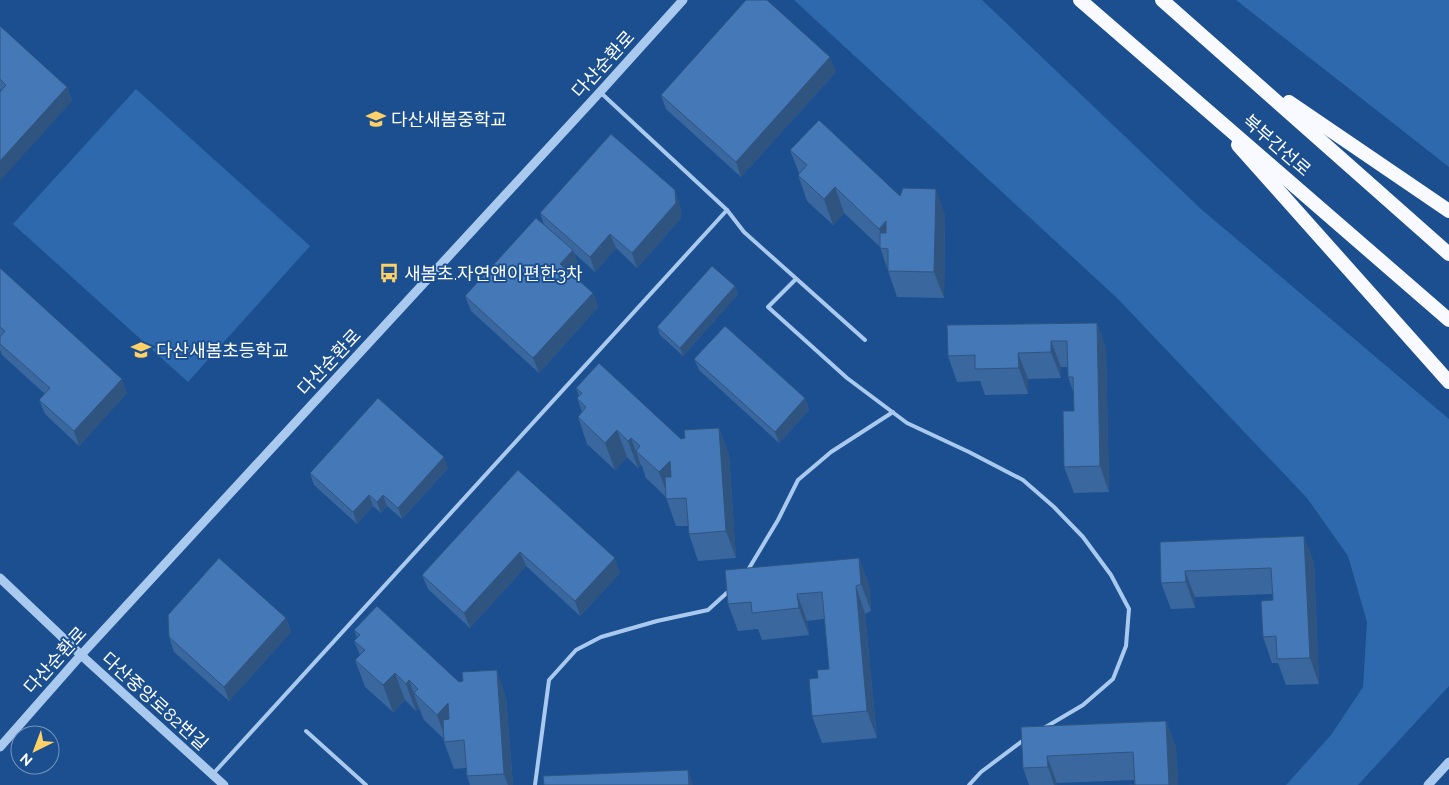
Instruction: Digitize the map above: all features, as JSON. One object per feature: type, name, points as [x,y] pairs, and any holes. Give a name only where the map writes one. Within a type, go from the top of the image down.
[{"type":"highway","name":"북부간선로","points":[[1080,0],[1449,320]]},
{"type":"highway","name":"북부간선로","points":[[1162,0],[1449,254]]},
{"type":"highway","points":[[1241,69],[1449,211]]},
{"type":"highway","points":[[1195,98],[1449,382]]},
{"type":"street","name":"다산순환로","points":[[0,747],[81,655],[683,0]]},
{"type":"street","name":"다산중앙로82번길","points":[[0,578],[81,655],[224,785]]},
{"type":"street","points":[[1428,785],[1449,762]]},
{"type":"lane","points":[[600,92],[727,210],[744,232],[864,340]]},
{"type":"lane","points":[[212,775],[727,210]]},
{"type":"lane","points":[[796,279],[768,307],[847,378],[907,423],[1023,480],[1054,507],[1083,537],[1111,575],[1129,610],[1126,646],[1113,679],[1083,705],[1036,733]]},
{"type":"lane","points":[[743,578],[778,520],[798,480],[831,452],[893,412]]},
{"type":"lane","points":[[535,785],[549,680],[576,650],[601,637],[708,610],[736,584]]},
{"type":"lane","points":[[306,731],[366,785]]},
{"type":"lane","points":[[969,785],[981,772],[1028,737]]},
{"type":"shaded area","points":[[794,0],[982,0],[1201,209],[1449,419],[1449,686],[1358,785],[1286,785],[1331,735],[1363,687],[1367,622],[1348,556],[1307,498],[1118,299]]},
{"type":"shaded area","points":[[1236,0],[1449,0],[1449,167]]},
{"type":"shaded area","points":[[136,89],[310,246],[188,382],[13,224]]},
{"type":"building","points":[[746,0],[767,0],[830,57],[736,162],[661,95]]},
{"type":"building","points":[[0,26],[67,87],[0,161],[0,92],[6,85],[0,79]]},
{"type":"building","points":[[819,120],[900,196],[903,188],[936,189],[934,272],[888,271],[888,249],[880,248],[880,233],[886,233],[886,221],[879,229],[835,187],[824,199],[798,175],[807,165],[790,150]]},
{"type":"building","points":[[611,134],[675,190],[676,203],[632,253],[610,234],[590,257],[540,213]]},
{"type":"building","points":[[536,218],[573,250],[560,264],[593,293],[533,358],[465,296]]},
{"type":"building","points":[[712,266],[735,286],[680,348],[657,327]]},
{"type":"building","points":[[0,268],[122,379],[74,431],[39,400],[50,388],[0,344],[0,337],[5,331],[0,327]]},
{"type":"building","points":[[1097,323],[1100,466],[1064,467],[1063,411],[1074,411],[1073,377],[1068,377],[1067,341],[1051,341],[1051,352],[1018,353],[1019,368],[975,369],[975,355],[948,356],[947,325]]},
{"type":"building","points":[[725,326],[805,398],[775,432],[694,359]]},
{"type":"building","points":[[599,363],[681,439],[685,438],[684,430],[719,428],[726,531],[689,534],[686,498],[666,499],[665,477],[671,477],[670,461],[659,472],[636,451],[640,446],[631,438],[628,441],[617,430],[605,443],[578,417],[586,407],[577,398],[582,393],[576,388]]},
{"type":"building","points":[[378,398],[444,457],[398,508],[383,495],[377,502],[369,495],[353,512],[310,473]]},
{"type":"building","points":[[518,470],[615,558],[575,601],[520,552],[464,613],[422,575]]},
{"type":"building","points":[[1304,536],[1310,658],[1277,659],[1276,636],[1263,637],[1261,601],[1273,600],[1271,568],[1185,571],[1186,582],[1161,583],[1160,542]]},
{"type":"building","points":[[219,558],[286,618],[224,687],[169,637],[168,615]]},
{"type":"building","points":[[859,558],[861,584],[856,586],[867,711],[812,716],[809,679],[818,678],[817,670],[829,669],[822,592],[797,594],[799,608],[752,613],[751,602],[728,604],[725,570]]},
{"type":"building","points":[[377,606],[459,682],[463,681],[462,672],[497,670],[504,774],[467,776],[464,740],[444,742],[443,720],[449,719],[448,703],[437,715],[414,693],[418,689],[409,680],[406,684],[395,673],[383,685],[355,660],[365,650],[354,641],[360,635],[354,630]]},
{"type":"building","points":[[1166,721],[1169,785],[1135,785],[1133,752],[1047,756],[1048,767],[1023,768],[1021,727]]},
{"type":"building","points":[[688,770],[689,785],[544,785],[543,776]]},
{"type":"place","name":"다산새봄중학교","points":[[376,119]]},
{"type":"place","name":"새봄초.자연앤이편한3차","points":[[389,273]]},
{"type":"place","name":"다산새봄초등학교","points":[[141,350]]}]
